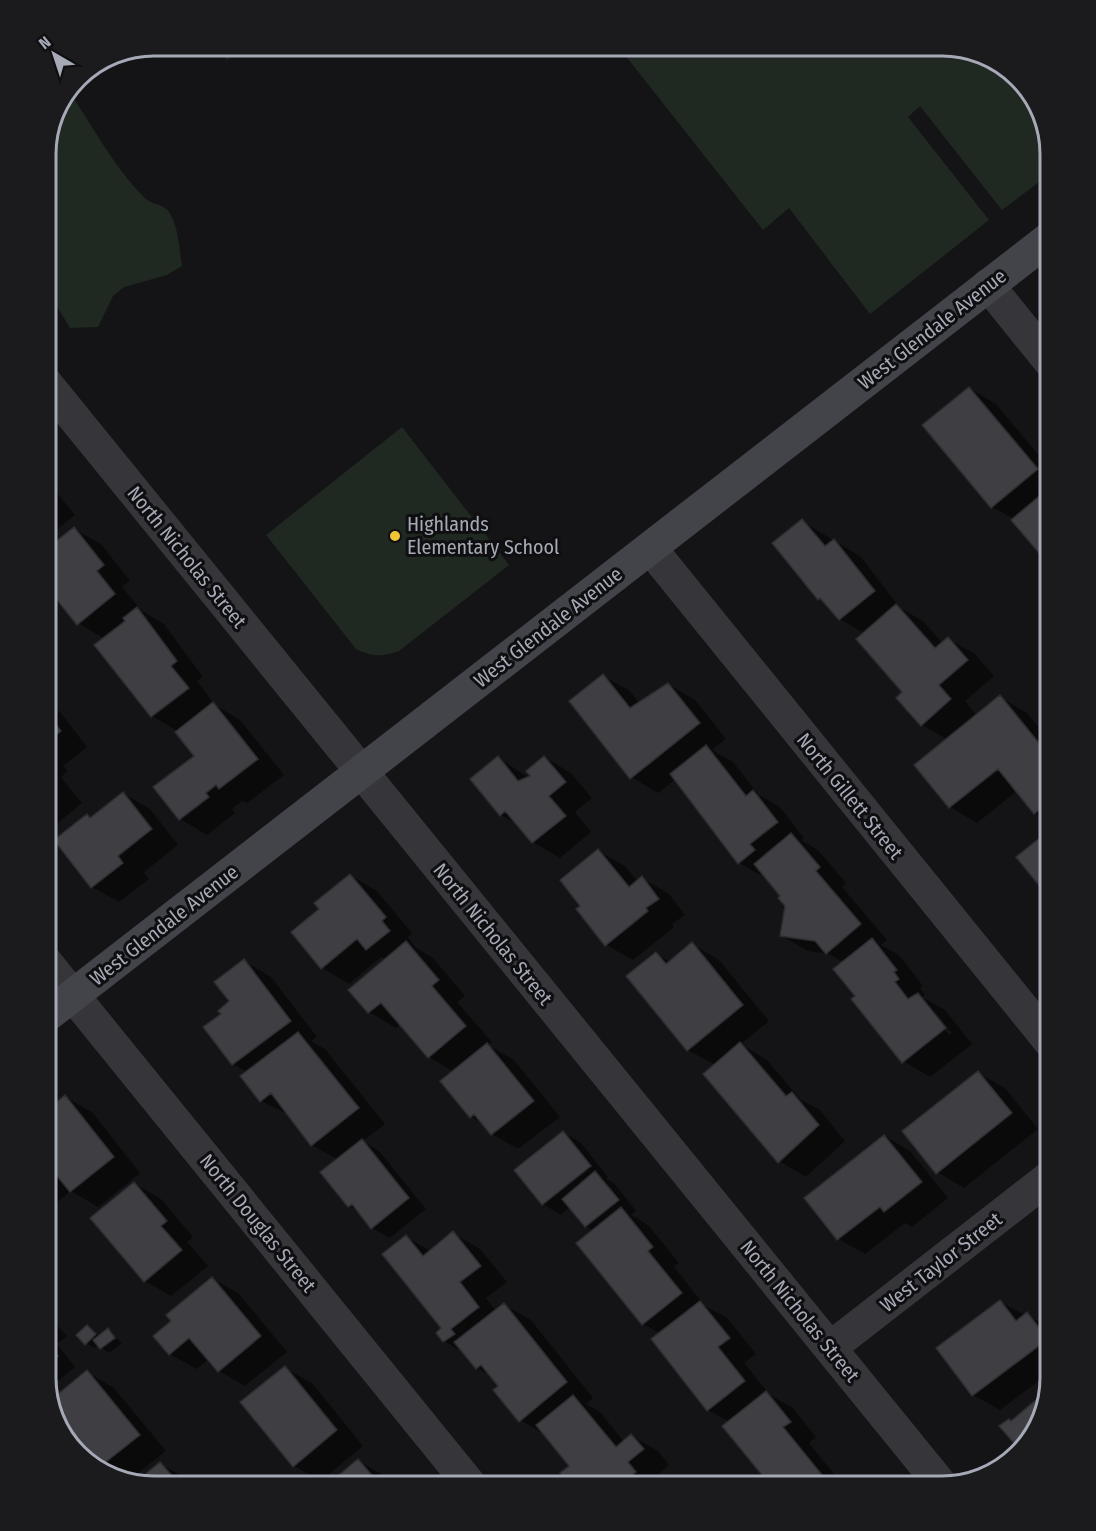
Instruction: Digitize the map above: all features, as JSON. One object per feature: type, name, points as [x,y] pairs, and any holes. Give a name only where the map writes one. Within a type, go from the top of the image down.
[{"type":"street","name":"West Glendale Avenue","points":[[56,1008],[1040,245]]},
{"type":"street","points":[[988,285],[1040,349]]},
{"type":"street","name":"North Nicholas Street","points":[[56,396],[934,1476]]},
{"type":"street","name":"North Gillett Street","points":[[651,549],[1040,1029]]},
{"type":"street","name":"North Douglas Street","points":[[56,974],[462,1475]]},
{"type":"street","name":"West Taylor Street","points":[[830,1348],[1040,1185]]},
{"type":"shaded area","points":[[626,56],[961,57],[986,66],[1007,80],[1016,89],[1033,116],[1040,141],[1040,181],[1002,210],[920,106],[908,117],[989,220],[870,314],[789,208],[763,230]]},
{"type":"shaded area","points":[[73,98],[134,187],[146,199],[164,207],[169,212],[177,231],[182,266],[167,275],[124,287],[113,296],[98,327],[70,328],[56,305],[56,148],[59,129]]},
{"type":"shaded area","points":[[402,427],[509,565],[399,651],[372,655],[356,649],[266,535]]},
{"type":"building","points":[[969,387],[1038,469],[991,508],[922,425]]},
{"type":"building","points":[[1040,496],[1040,554],[1011,520]]},
{"type":"building","points":[[802,519],[825,546],[834,539],[875,591],[839,620],[820,598],[818,600],[772,543]]},
{"type":"building","points":[[74,527],[104,565],[97,571],[115,594],[77,625],[56,599],[56,541]]},
{"type":"building","points":[[896,604],[935,648],[948,637],[968,660],[939,685],[951,699],[921,726],[896,698],[902,692],[856,639]]},
{"type":"building","points":[[137,607],[177,661],[171,666],[189,688],[151,717],[94,645],[125,621],[123,618]]},
{"type":"building","points":[[603,674],[630,708],[668,683],[700,723],[630,779],[569,701]]},
{"type":"building","points":[[1000,695],[1040,744],[1040,809],[1034,814],[998,769],[949,808],[914,765]]},
{"type":"building","points":[[213,702],[258,759],[219,789],[216,785],[206,793],[209,797],[179,820],[153,787],[194,756],[175,732]]},
{"type":"building","points":[[56,725],[61,731],[56,735]]},
{"type":"building","points":[[706,745],[746,796],[753,790],[778,822],[750,844],[755,850],[738,864],[670,774]]},
{"type":"building","points":[[498,756],[518,781],[530,776],[526,771],[544,756],[566,782],[549,796],[566,816],[532,843],[505,811],[500,816],[470,779]]},
{"type":"building","points":[[123,792],[152,829],[118,856],[123,863],[91,888],[56,843],[56,838],[87,814],[90,818]]},
{"type":"building","points":[[791,833],[820,867],[816,871],[861,924],[826,954],[815,941],[780,936],[785,906],[778,898],[780,896],[754,864]]},
{"type":"building","points":[[1040,838],[1040,886],[1016,857]]},
{"type":"building","points":[[598,849],[629,887],[642,876],[659,899],[646,908],[648,911],[605,946],[576,909],[580,906],[560,880]]},
{"type":"building","points":[[350,874],[386,917],[382,921],[390,931],[366,950],[357,939],[321,969],[291,932],[319,909],[314,903]]},
{"type":"building","points":[[872,938],[897,970],[894,972],[899,979],[895,982],[908,999],[918,993],[946,1028],[902,1063],[851,999],[855,996],[833,969]]},
{"type":"building","points":[[406,941],[439,980],[432,986],[466,1026],[428,1058],[381,1003],[368,1013],[348,990]]},
{"type":"building","points":[[692,942],[743,1005],[687,1051],[626,976],[656,952],[666,964]]},
{"type":"building","points":[[244,959],[291,1021],[232,1065],[203,1027],[221,1014],[218,1011],[229,1001],[214,982]]},
{"type":"building","points":[[298,1032],[359,1108],[311,1146],[271,1093],[260,1102],[240,1076]]},
{"type":"building","points":[[740,1042],[786,1096],[792,1092],[819,1125],[778,1163],[703,1074]]},
{"type":"building","points":[[487,1043],[534,1101],[491,1135],[474,1114],[470,1118],[440,1081]]},
{"type":"building","points":[[978,1071],[1012,1113],[936,1174],[902,1131]]},
{"type":"building","points":[[65,1095],[114,1157],[70,1192],[56,1175],[56,1102]]},
{"type":"building","points":[[563,1131],[591,1166],[542,1205],[514,1170]]},
{"type":"building","points":[[884,1135],[922,1182],[884,1212],[880,1207],[837,1240],[804,1198]]},
{"type":"building","points":[[362,1139],[409,1198],[371,1229],[352,1204],[348,1207],[320,1172]]},
{"type":"building","points":[[595,1171],[619,1200],[585,1227],[562,1199]]},
{"type":"building","points":[[134,1182],[167,1221],[161,1226],[182,1250],[144,1282],[90,1218]]},
{"type":"building","points":[[621,1207],[653,1247],[648,1251],[682,1293],[642,1325],[576,1243]]},
{"type":"building","points":[[453,1231],[481,1266],[460,1282],[479,1307],[451,1329],[455,1334],[443,1342],[436,1333],[441,1328],[382,1254],[406,1235],[423,1256]]},
{"type":"building","points":[[212,1277],[261,1336],[218,1372],[189,1338],[169,1355],[153,1336],[171,1321],[166,1315]]},
{"type":"building","points":[[1000,1300],[1016,1321],[1027,1312],[1040,1329],[1040,1345],[972,1396],[936,1348]]},
{"type":"building","points":[[700,1301],[730,1338],[718,1347],[745,1381],[707,1411],[651,1339]]},
{"type":"building","points":[[504,1303],[567,1382],[519,1422],[493,1390],[498,1386],[481,1365],[476,1369],[454,1342]]},
{"type":"building","points":[[87,1325],[96,1334],[85,1345],[76,1335]]},
{"type":"building","points":[[108,1328],[115,1338],[100,1349],[93,1340]]},
{"type":"building","points":[[285,1366],[337,1430],[293,1467],[240,1402]]},
{"type":"building","points":[[87,1370],[140,1435],[105,1462],[84,1447],[76,1437],[63,1415],[57,1395]]},
{"type":"building","points":[[766,1391],[791,1422],[783,1427],[823,1476],[763,1476],[722,1426]]},
{"type":"building","points":[[573,1395],[616,1447],[631,1434],[644,1449],[628,1462],[636,1472],[632,1476],[562,1476],[560,1473],[569,1466],[536,1425]]},
{"type":"building","points":[[1038,1398],[1033,1415],[1015,1444],[999,1426],[1009,1419],[1011,1421]]},
{"type":"building","points":[[358,1459],[372,1475],[339,1475]]},
{"type":"building","points":[[160,1462],[171,1475],[148,1475],[145,1475]]},
{"type":"place","name":"Highlands Elementary School","points":[[395,536]]}]
